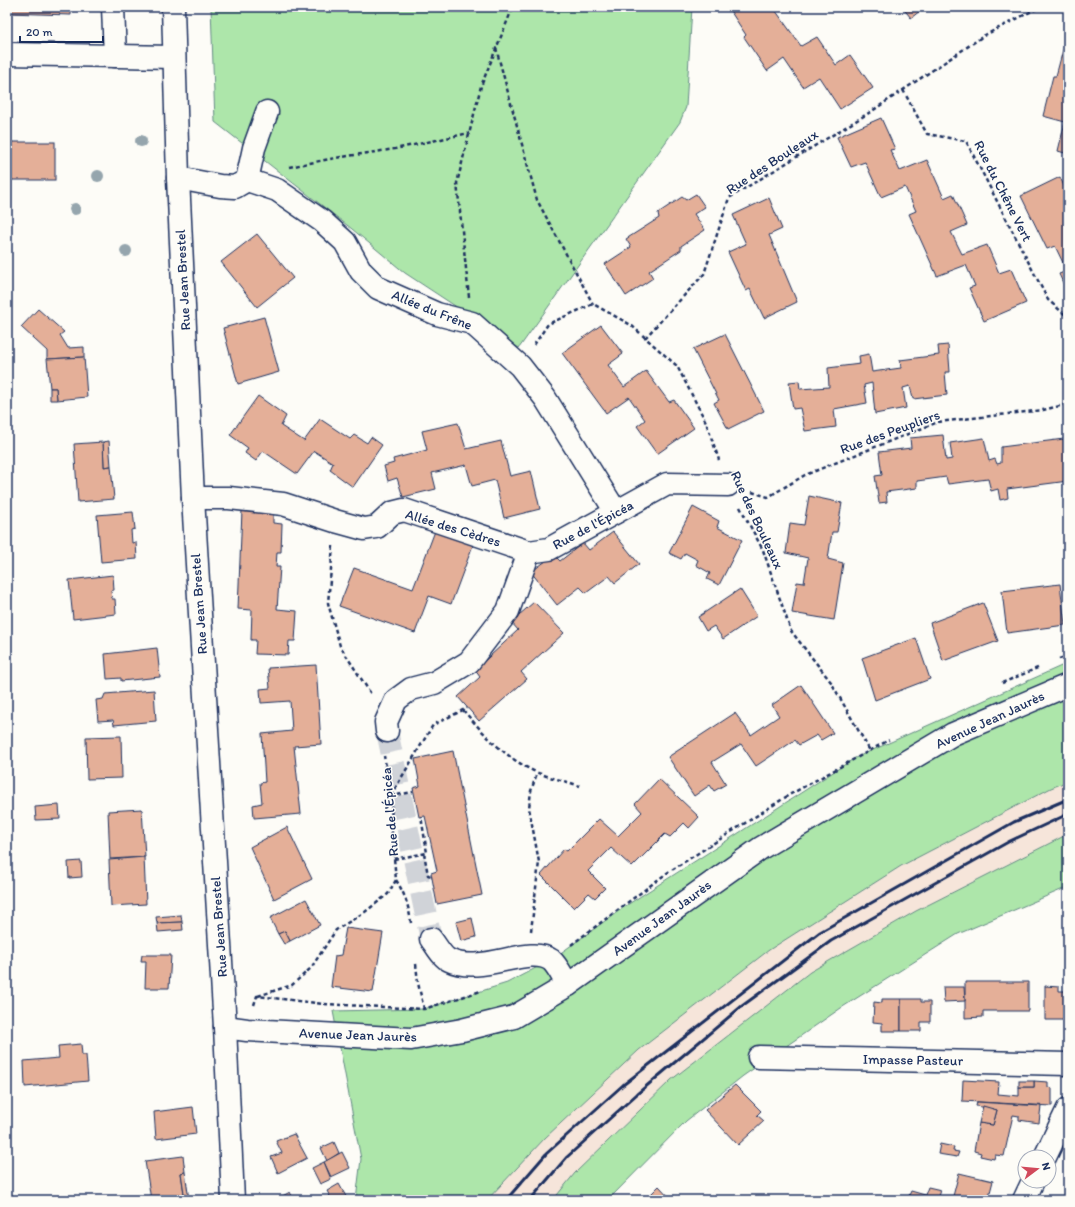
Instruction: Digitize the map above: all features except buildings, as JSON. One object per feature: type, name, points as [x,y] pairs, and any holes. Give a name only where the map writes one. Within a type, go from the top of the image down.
[{"type":"street","points":[[113,7],[115,56]]},
{"type":"street","name":"Rue Jean Brestel","points":[[173,7],[173,57],[193,498],[225,1027],[233,1200]]},
{"type":"street","points":[[7,54],[173,57]]},
{"type":"street","points":[[178,178],[220,186],[235,187],[256,183],[254,148],[267,112]]},
{"type":"street","name":"Allée du Frêne","points":[[256,183],[278,190],[322,221],[345,242],[361,272],[378,288],[436,314],[472,324],[520,366],[545,398],[616,512]]},
{"type":"street","name":"Rue de l'Épicéa","points":[[529,552],[549,549],[667,484],[728,485]]},
{"type":"street","name":"Allée des Cèdres","points":[[193,498],[229,498],[283,504],[335,522],[364,529],[377,527],[392,513],[404,510],[529,552]]},
{"type":"street","points":[[387,731],[386,722],[396,700],[411,689],[434,683],[469,662],[508,611],[529,552]]},
{"type":"street","name":"Avenue Jean Jaurès","points":[[225,1027],[247,1030],[411,1039],[462,1030],[514,1017],[568,985],[760,848],[953,734],[1068,684]]},
{"type":"street","points":[[431,939],[448,960],[467,966],[543,957],[568,985]]},
{"type":"street","name":"Impasse Pasteur","points":[[759,1057],[1068,1064]]},
{"type":"street","points":[[1049,1149],[1068,1109]]},
{"type":"street","points":[[1024,1200],[1029,1189]]},
{"type":"path","points":[[472,324],[457,184],[481,86],[513,7]]},
{"type":"path","points":[[903,90],[985,35],[1040,7]]},
{"type":"path","points":[[496,48],[537,200],[592,304],[548,324],[520,366]]},
{"type":"path","name":"Rue du Chêne Vert","points":[[903,90],[927,134],[966,141],[1048,300],[1068,317]]},
{"type":"path","name":"Rue des Bouleaux","points":[[645,338],[704,274],[729,198],[903,90]]},
{"type":"path","points":[[256,183],[290,166],[395,149],[469,134]]},
{"type":"path","name":"Rue des Bouleaux","points":[[592,304],[631,325],[677,366],[706,422],[728,485],[763,550],[791,631],[832,682],[883,775]]},
{"type":"path","name":"Rue des Peupliers","points":[[728,485],[768,497],[805,475],[938,422],[1043,410],[1068,404]]},
{"type":"path","points":[[335,522],[328,603],[340,646],[373,698]]},
{"type":"path","points":[[1054,661],[1068,656]]},
{"type":"path","points":[[999,685],[1047,664]]},
{"type":"path","points":[[391,796],[433,725],[467,708]]},
{"type":"path","points":[[463,710],[497,747],[518,763],[537,773],[580,786]]},
{"type":"path","points":[[537,773],[531,791],[529,808],[539,862],[531,932],[543,957],[667,872],[789,795],[869,750],[890,740]]},
{"type":"path","name":"Rue de l'Épicéa","points":[[257,996],[292,985],[311,968],[336,930],[388,894],[396,880],[391,796],[383,753]]},
{"type":"path","points":[[391,796],[413,792]]},
{"type":"path","points":[[421,816],[427,852],[424,853],[428,875],[431,876]]},
{"type":"path","points":[[394,859],[424,853]]},
{"type":"path","points":[[247,1030],[257,996],[324,1004],[424,1009],[484,990]]},
{"type":"shaded area","points":[[1068,781],[1068,834],[916,911],[810,972],[671,1080],[575,1173],[553,1200],[487,1200],[545,1138],[639,1050],[769,950],[901,866],[1051,788]]},
{"type":"green space","points":[[211,7],[692,7],[686,107],[680,122],[519,348],[405,273],[352,229],[215,122]]},
{"type":"green space","points":[[1068,663],[1068,781],[1051,788],[901,866],[769,950],[639,1050],[545,1138],[487,1200],[356,1200],[361,1159],[333,1011],[424,1009],[507,983],[551,960],[627,905],[855,758]]},
{"type":"green space","points":[[1068,834],[1068,887],[958,934],[841,1008],[743,1076],[686,1121],[608,1200],[553,1200],[575,1173],[671,1080],[810,972],[916,911]]},
{"type":"tunnel","points":[[387,731],[431,939]]},
{"type":"railway","points":[[506,1200],[546,1154],[623,1085],[820,932],[1014,822],[1068,799]]},
{"type":"railway","points":[[530,1200],[567,1157],[637,1094],[742,1006],[831,941],[1010,841],[1068,814]]}]
